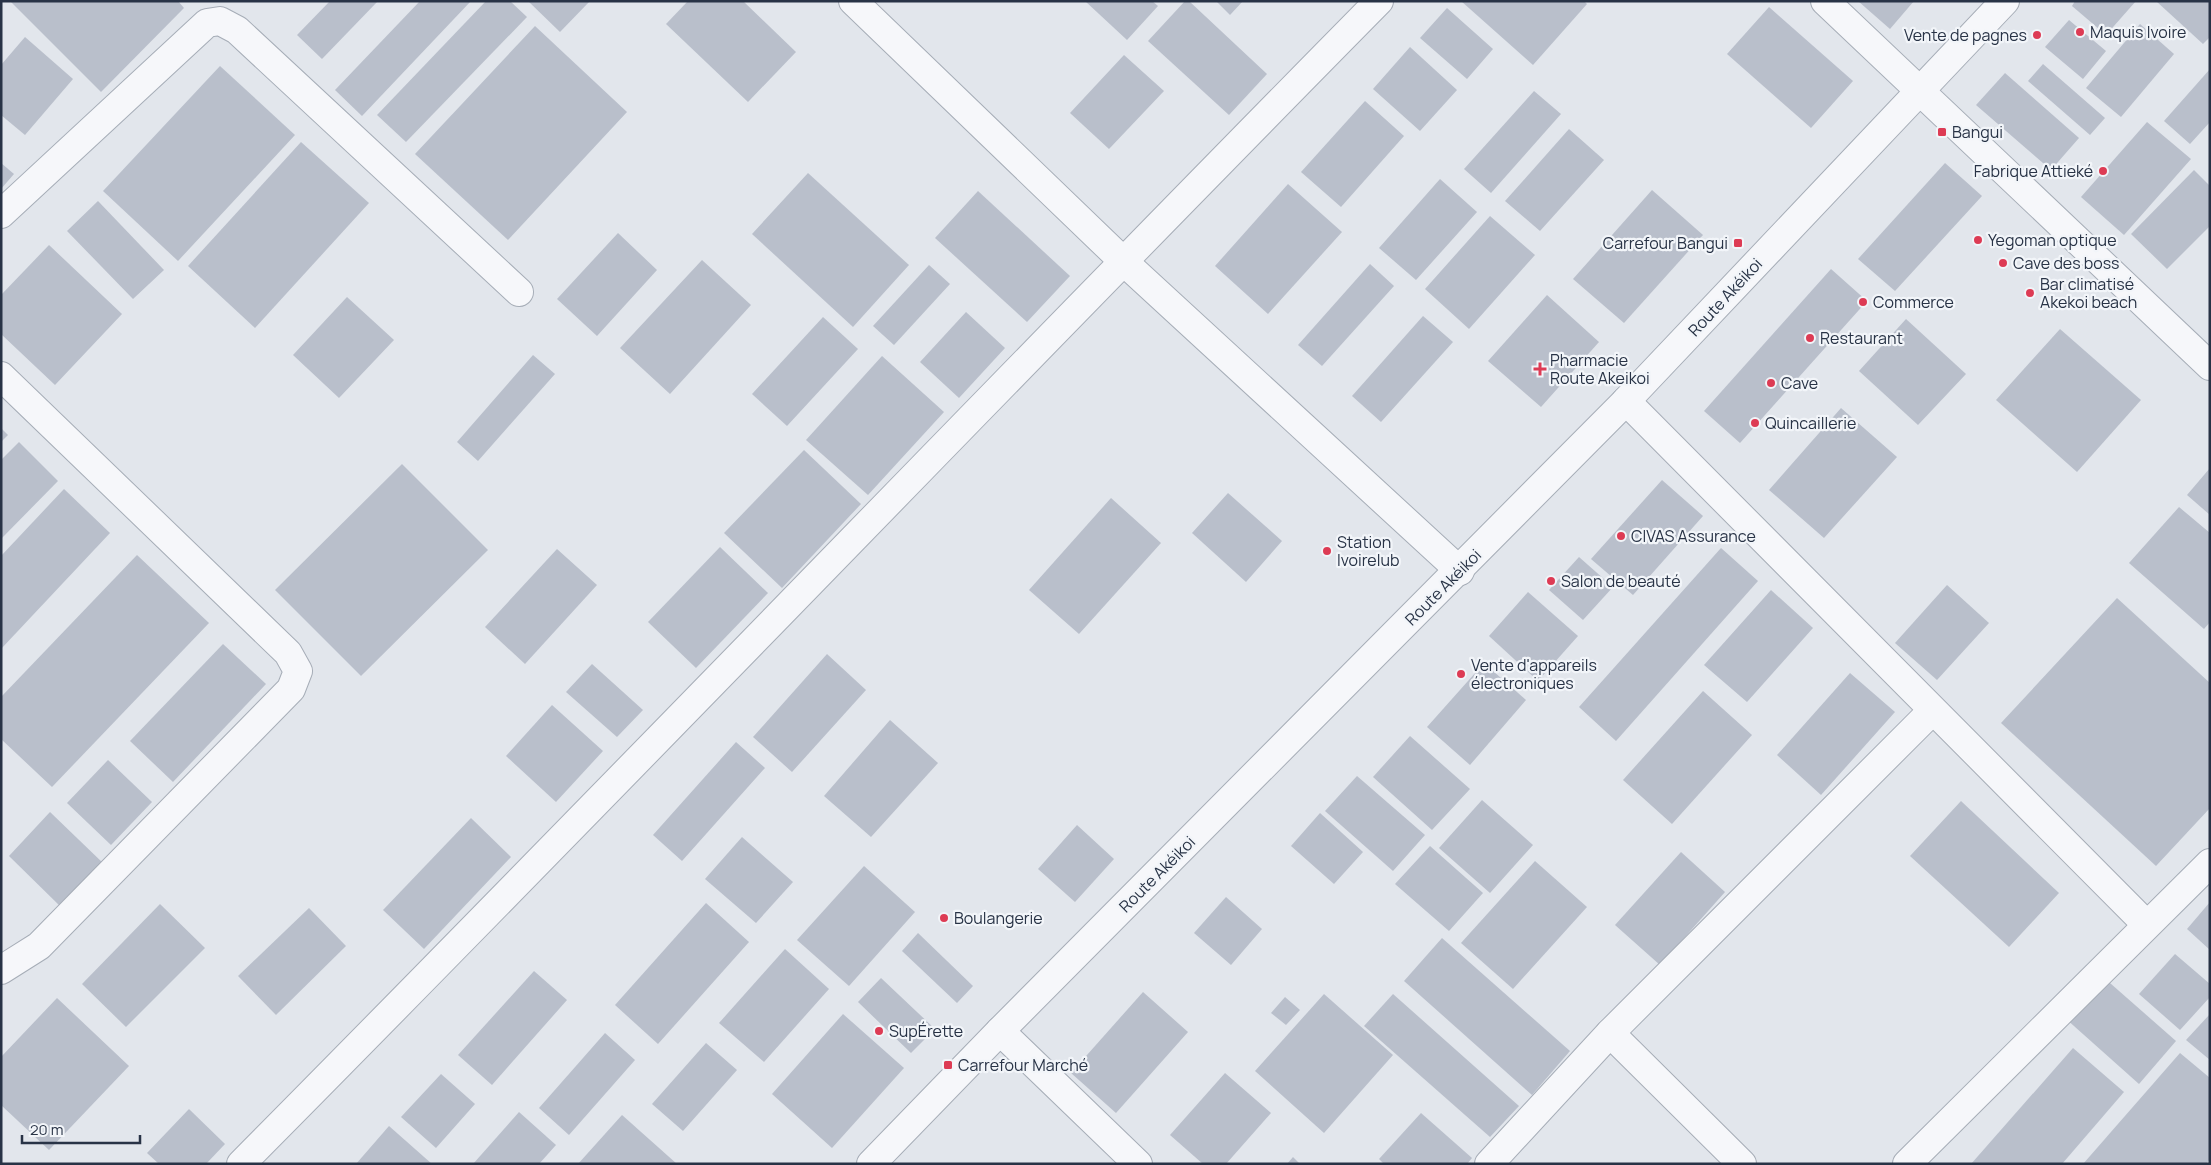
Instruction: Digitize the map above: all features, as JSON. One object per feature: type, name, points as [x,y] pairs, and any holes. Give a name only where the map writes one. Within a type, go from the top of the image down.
[{"type":"street","points":[[853,1],[1122,261],[1460,571]]},
{"type":"street","points":[[241,1164],[545,858],[1122,261],[1378,1]]},
{"type":"street","points":[[1825,1],[2210,366]]},
{"type":"street","name":"Route Akéikoi","points":[[871,1164],[1000,1031],[1460,571],[1626,402],[2005,1]]},
{"type":"street","points":[[1,214],[208,23],[220,21],[238,30],[519,292]]},
{"type":"street","points":[[1,376],[288,653],[298,671],[292,689],[39,946],[1,970]]},
{"type":"street","points":[[1626,402],[2146,924]]},
{"type":"street","points":[[1489,1164],[1610,1033],[1932,711]]},
{"type":"street","points":[[1907,1164],[2146,924],[2210,863]]},
{"type":"street","points":[[1000,1031],[1138,1164]]},
{"type":"street","points":[[1610,1033],[1742,1164]]},
{"type":"building","points":[[10,1],[178,1],[184,8],[101,92]]},
{"type":"building","points":[[330,1],[378,1],[322,59],[297,35]]},
{"type":"building","points":[[420,1],[471,1],[362,116],[335,90]]},
{"type":"building","points":[[486,1],[510,1],[527,17],[406,142],[377,115]]},
{"type":"building","points":[[528,1],[590,1],[560,32]]},
{"type":"building","points":[[688,1],[743,1],[796,52],[748,102],[666,24]]},
{"type":"building","points":[[1085,1],[1152,1],[1158,6],[1127,40]]},
{"type":"building","points":[[1185,1],[1189,1],[1267,74],[1229,115],[1148,41]]},
{"type":"building","points":[[1216,1],[1243,1],[1230,15]]},
{"type":"building","points":[[1461,1],[1584,1],[1587,4],[1533,65]]},
{"type":"building","points":[[1858,1],[1914,1],[1890,29]]},
{"type":"building","points":[[2075,1],[2136,1],[2106,35],[2072,6]]},
{"type":"building","points":[[2156,1],[2210,1],[2210,37],[2203,44]]},
{"type":"building","points":[[1769,7],[1853,81],[1811,128],[1727,54]]},
{"type":"building","points":[[1447,8],[1493,49],[1467,79],[1420,38]]},
{"type":"building","points":[[2069,20],[2106,51],[2083,79],[2045,47]]},
{"type":"building","points":[[2140,24],[2174,54],[2121,117],[2086,88]]},
{"type":"building","points":[[535,26],[627,112],[508,240],[415,154]]},
{"type":"building","points":[[25,37],[73,79],[25,135],[1,115],[1,65]]},
{"type":"building","points":[[1410,47],[1457,90],[1420,131],[1373,89]]},
{"type":"building","points":[[1124,55],[1164,91],[1109,149],[1070,113]]},
{"type":"building","points":[[2043,64],[2105,118],[2090,135],[2028,81]]},
{"type":"building","points":[[220,66],[295,135],[178,261],[103,191]]},
{"type":"building","points":[[2210,69],[2210,122],[2190,144],[2164,121]]},
{"type":"building","points":[[2005,73],[2079,138],[2051,170],[1976,105]]},
{"type":"building","points":[[1534,91],[1561,114],[1491,193],[1464,169]]},
{"type":"building","points":[[1365,101],[1404,136],[1341,207],[1301,172]]},
{"type":"building","points":[[2147,122],[2191,159],[2124,235],[2081,197]]},
{"type":"building","points":[[1569,129],[1604,160],[1540,231],[1505,201]]},
{"type":"building","points":[[301,142],[369,203],[255,328],[188,266]]},
{"type":"building","points":[[1,163],[14,174],[1,189]]},
{"type":"building","points":[[1945,163],[1982,196],[1895,291],[1858,259]]},
{"type":"building","points":[[2194,170],[2210,186],[2210,226],[2167,269],[2131,234]]},
{"type":"building","points":[[808,173],[909,265],[853,327],[752,234]]},
{"type":"building","points":[[1440,179],[1477,212],[1416,280],[1379,248]]},
{"type":"building","points":[[1288,184],[1342,232],[1268,314],[1215,266]]},
{"type":"building","points":[[1652,190],[1703,235],[1624,323],[1573,279]]},
{"type":"building","points":[[978,191],[1070,276],[1027,322],[935,238]]},
{"type":"building","points":[[98,201],[164,270],[133,299],[67,231]]},
{"type":"building","points":[[1490,216],[1535,255],[1469,329],[1425,289]]},
{"type":"building","points":[[618,233],[657,270],[597,336],[557,299]]},
{"type":"building","points":[[49,245],[122,314],[55,385],[1,334],[1,295]]},
{"type":"building","points":[[702,260],[751,305],[670,394],[620,348]]},
{"type":"building","points":[[1370,264],[1394,286],[1322,366],[1298,345]]},
{"type":"building","points":[[929,265],[950,284],[894,345],[873,326]]},
{"type":"building","points":[[1831,269],[1867,301],[1740,443],[1704,411]]},
{"type":"building","points":[[1547,295],[1599,342],[1541,407],[1488,361]]},
{"type":"building","points":[[347,297],[394,340],[339,398],[293,355]]},
{"type":"building","points":[[966,312],[1005,348],[959,398],[920,362]]},
{"type":"building","points":[[1423,316],[1453,342],[1381,422],[1352,396]]},
{"type":"building","points":[[823,317],[858,349],[787,426],[752,394]]},
{"type":"building","points":[[1906,319],[1966,374],[1918,425],[1859,371]]},
{"type":"building","points":[[2060,329],[2141,400],[2077,472],[1996,400]]},
{"type":"building","points":[[533,355],[555,374],[478,461],[457,442]]},
{"type":"building","points":[[882,356],[944,412],[868,495],[806,440]]},
{"type":"building","points":[[1841,408],[1897,457],[1824,538],[1769,490]]},
{"type":"building","points":[[1,428],[8,435],[1,442]]},
{"type":"building","points":[[19,442],[58,481],[1,539],[1,460]]},
{"type":"building","points":[[804,450],[861,504],[782,588],[724,533]]},
{"type":"building","points":[[402,464],[488,550],[361,676],[275,590]]},
{"type":"building","points":[[2210,468],[2210,515],[2187,495]]},
{"type":"building","points":[[1662,480],[1703,516],[1633,595],[1591,559]]},
{"type":"building","points":[[64,489],[110,533],[1,649],[1,556]]},
{"type":"building","points":[[1228,493],[1282,541],[1246,582],[1192,533]]},
{"type":"building","points":[[1111,498],[1161,543],[1079,634],[1029,590]]},
{"type":"building","points":[[2179,507],[2210,533],[2210,622],[2204,629],[2129,563]]},
{"type":"building","points":[[720,547],[768,593],[696,668],[648,622]]},
{"type":"building","points":[[1721,548],[1758,581],[1616,741],[1579,707]]},
{"type":"building","points":[[557,549],[597,585],[525,664],[485,627]]},
{"type":"building","points":[[137,555],[209,623],[52,787],[1,739],[1,697]]},
{"type":"building","points":[[1579,557],[1613,587],[1583,620],[1549,590]]},
{"type":"building","points":[[1947,585],[1989,623],[1937,680],[1895,643]]},
{"type":"building","points":[[1771,590],[1813,628],[1747,702],[1704,665]]},
{"type":"building","points":[[1528,592],[1578,636],[1538,681],[1489,636]]},
{"type":"building","points":[[2117,598],[2210,683],[2210,808],[2156,866],[2001,723]]},
{"type":"building","points":[[223,644],[266,684],[173,782],[130,741]]},
{"type":"building","points":[[827,654],[866,690],[792,772],[753,737]]},
{"type":"building","points":[[1484,663],[1526,700],[1470,765],[1427,727]]},
{"type":"building","points":[[592,664],[643,710],[617,737],[566,692]]},
{"type":"building","points":[[1850,673],[1895,712],[1821,795],[1777,755]]},
{"type":"building","points":[[1703,691],[1752,735],[1672,824],[1623,780]]},
{"type":"building","points":[[552,705],[603,751],[556,802],[506,756]]},
{"type":"building","points":[[890,720],[938,763],[871,837],[824,796]]},
{"type":"building","points":[[1410,736],[1470,789],[1432,830],[1373,777]]},
{"type":"building","points":[[736,742],[765,768],[682,861],[653,835]]},
{"type":"building","points":[[108,760],[152,802],[111,845],[67,803]]},
{"type":"building","points":[[1357,776],[1425,835],[1393,871],[1325,811]]},
{"type":"building","points":[[1482,800],[1533,845],[1490,893],[1439,848]]},
{"type":"building","points":[[1961,801],[2059,893],[2009,947],[1910,856]]},
{"type":"building","points":[[50,812],[105,865],[63,909],[9,856]]},
{"type":"building","points":[[1320,813],[1363,852],[1334,884],[1291,846]]},
{"type":"building","points":[[471,818],[511,857],[424,949],[383,910]]},
{"type":"building","points":[[1077,825],[1114,859],[1075,902],[1038,869]]},
{"type":"building","points":[[742,837],[793,882],[756,923],[705,879]]},
{"type":"building","points":[[1430,846],[1483,893],[1449,931],[1395,884]]},
{"type":"building","points":[[1681,852],[1725,892],[1660,965],[1615,925]]},
{"type":"building","points":[[1535,861],[1587,907],[1513,989],[1461,943]]},
{"type":"building","points":[[864,866],[915,912],[849,986],[797,940]]},
{"type":"building","points":[[1226,897],[1262,929],[1231,965],[1194,933]]},
{"type":"building","points":[[2210,902],[2210,950],[2187,929]]},
{"type":"building","points":[[706,903],[749,942],[658,1044],[615,1005]]},
{"type":"building","points":[[160,904],[205,948],[126,1027],[82,984]]},
{"type":"building","points":[[309,908],[346,946],[276,1015],[238,976]]},
{"type":"building","points":[[918,933],[973,986],[957,1003],[902,951]]},
{"type":"building","points":[[1442,938],[1570,1051],[1532,1095],[1404,981]]},
{"type":"building","points":[[785,949],[829,989],[764,1062],[719,1023]]},
{"type":"building","points":[[2175,954],[2210,984],[2210,997],[2180,1030],[2139,994]]},
{"type":"building","points":[[534,971],[567,1000],[492,1085],[458,1055]]},
{"type":"building","points":[[2102,976],[2176,1041],[2139,1084],[2065,1018]]},
{"type":"building","points":[[881,978],[935,1029],[911,1053],[858,1002]]},
{"type":"building","points":[[1143,992],[1188,1032],[1116,1113],[1071,1073]]},
{"type":"building","points":[[1324,994],[1393,1055],[1324,1133],[1255,1071]]},
{"type":"building","points":[[1393,994],[1519,1106],[1490,1137],[1364,1026]]},
{"type":"building","points":[[1285,997],[1300,1010],[1286,1025],[1271,1013]]},
{"type":"building","points":[[57,998],[129,1066],[49,1150],[1,1105],[1,1057]]},
{"type":"building","points":[[843,1014],[904,1068],[832,1148],[772,1094]]},
{"type":"building","points":[[2210,1014],[2210,1060],[2186,1040]]},
{"type":"building","points":[[605,1033],[635,1060],[569,1135],[539,1108]]},
{"type":"building","points":[[706,1043],[737,1070],[683,1131],[652,1104]]},
{"type":"building","points":[[2073,1048],[2124,1092],[2062,1164],[1971,1164]]},
{"type":"building","points":[[2180,1053],[2210,1078],[2210,1159],[2206,1164],[2083,1164]]},
{"type":"building","points":[[1225,1073],[1271,1113],[1226,1164],[1203,1164],[1170,1135]]},
{"type":"building","points":[[441,1074],[475,1104],[436,1148],[401,1117]]},
{"type":"building","points":[[189,1109],[225,1144],[206,1164],[159,1164],[147,1153]]},
{"type":"building","points":[[519,1112],[556,1145],[539,1164],[473,1164]]},
{"type":"building","points":[[1421,1113],[1472,1158],[1467,1164],[1384,1164],[1379,1159]]},
{"type":"building","points":[[622,1115],[677,1164],[578,1164]]},
{"type":"building","points":[[389,1126],[432,1164],[356,1164]]},
{"type":"building","points":[[1293,1157],[1300,1164],[1287,1164]]},
{"type":"place","name":"Maquis Ivoire","points":[[2080,32]]},
{"type":"place","name":"Vente de pagnes","points":[[2037,35]]},
{"type":"place","name":"Bangui","points":[[1942,132]]},
{"type":"place","name":"Fabrique Attieké","points":[[2103,171]]},
{"type":"place","name":"Yegoman optique","points":[[1978,240]]},
{"type":"place","name":"Carrefour Bangui","points":[[1738,243]]},
{"type":"place","name":"Cave des boss","points":[[2003,263]]},
{"type":"place","name":"Bar climatisé Akekoi beach","points":[[2030,293]]},
{"type":"place","name":"Commerce","points":[[1863,302]]},
{"type":"place","name":"Restaurant","points":[[1810,338]]},
{"type":"place","name":"Pharmacie Route Akeikoi","points":[[1540,369]]},
{"type":"place","name":"Cave","points":[[1771,383]]},
{"type":"place","name":"Quincaillerie","points":[[1755,423]]},
{"type":"place","name":"CIVAS Assurance","points":[[1621,536]]},
{"type":"place","name":"Station Ivoirelub","points":[[1327,551]]},
{"type":"place","name":"Salon de beauté","points":[[1551,581]]},
{"type":"place","name":"Vente d'appareils électroniques","points":[[1461,674]]},
{"type":"place","name":"Boulangerie","points":[[944,918]]},
{"type":"place","name":"SupÉrette","points":[[879,1031]]},
{"type":"place","name":"Carrefour Marché","points":[[948,1065]]}]
